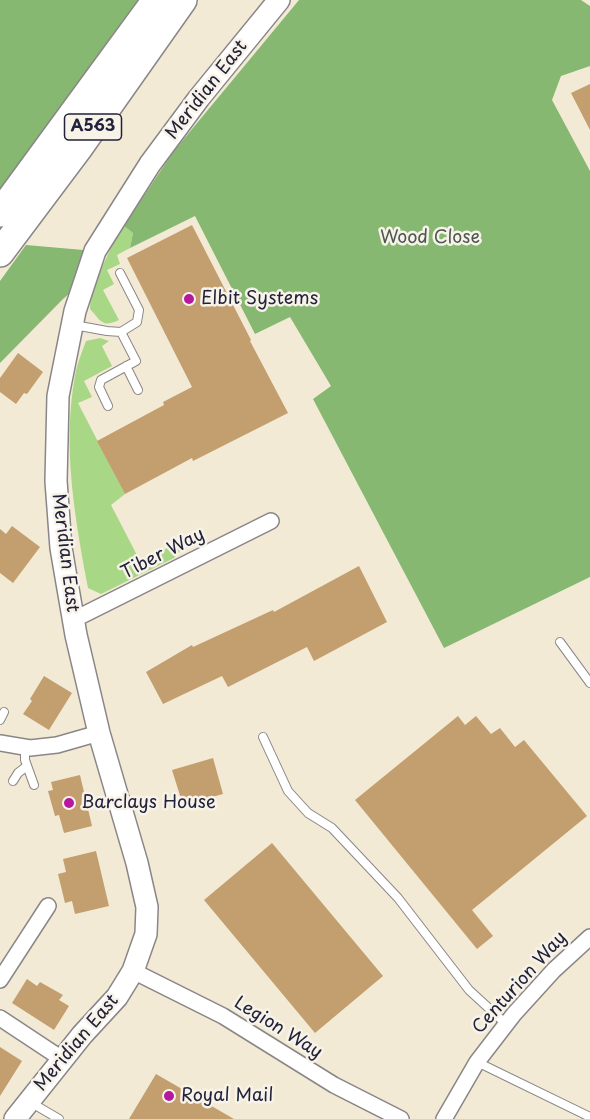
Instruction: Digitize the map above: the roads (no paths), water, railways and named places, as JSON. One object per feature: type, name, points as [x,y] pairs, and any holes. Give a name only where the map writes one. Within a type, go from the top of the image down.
[{"type":"highway","name":"A563","points":[[0,213],[156,0]]},
{"type":"highway","name":"A563","points":[[0,253],[78,149],[183,0]]},
{"type":"street","name":"Meridian East","points":[[15,1119],[62,1059],[117,997],[133,970],[146,934],[147,907],[137,863],[99,733],[73,620],[61,548],[56,481],[58,396],[75,310],[95,251],[144,174],[199,98],[279,0]]},
{"type":"street","name":"Tiber Way","points":[[73,620],[271,521]]},
{"type":"street","points":[[0,743],[25,747],[57,745],[99,733]]},
{"type":"street","points":[[0,980],[48,906]]},
{"type":"street","name":"Centurion Way","points":[[444,1119],[477,1062],[506,1024],[554,970],[590,937]]},
{"type":"street","name":"Legion Way","points":[[133,970],[224,1016],[334,1085],[401,1119]]},
{"type":"street","points":[[0,1018],[62,1059]]},
{"type":"lane","points":[[72,324],[121,332],[137,322],[139,310],[120,273]]},
{"type":"lane","points":[[108,406],[99,387],[101,380],[136,361],[121,332]]},
{"type":"lane","points":[[126,366],[138,390]]},
{"type":"lane","points":[[560,642],[590,683]]},
{"type":"lane","points":[[263,737],[288,791],[308,813],[332,828],[362,859],[398,898],[469,990],[506,1024]]},
{"type":"lane","points":[[25,747],[27,766],[34,785]]},
{"type":"lane","points":[[13,781],[18,772],[27,766]]},
{"type":"lane","points":[[477,1062],[590,1118]]},
{"type":"lane","points":[[29,1101],[59,1119]]},
{"type":"place","name":"Elbit Systems","points":[[189,299]]},
{"type":"place","name":"Barclays House","points":[[69,803]]},
{"type":"place","name":"Royal Mail","points":[[169,1096]]},
{"type":"park label","name":"Wood Close","points":[[430,238]]}]
